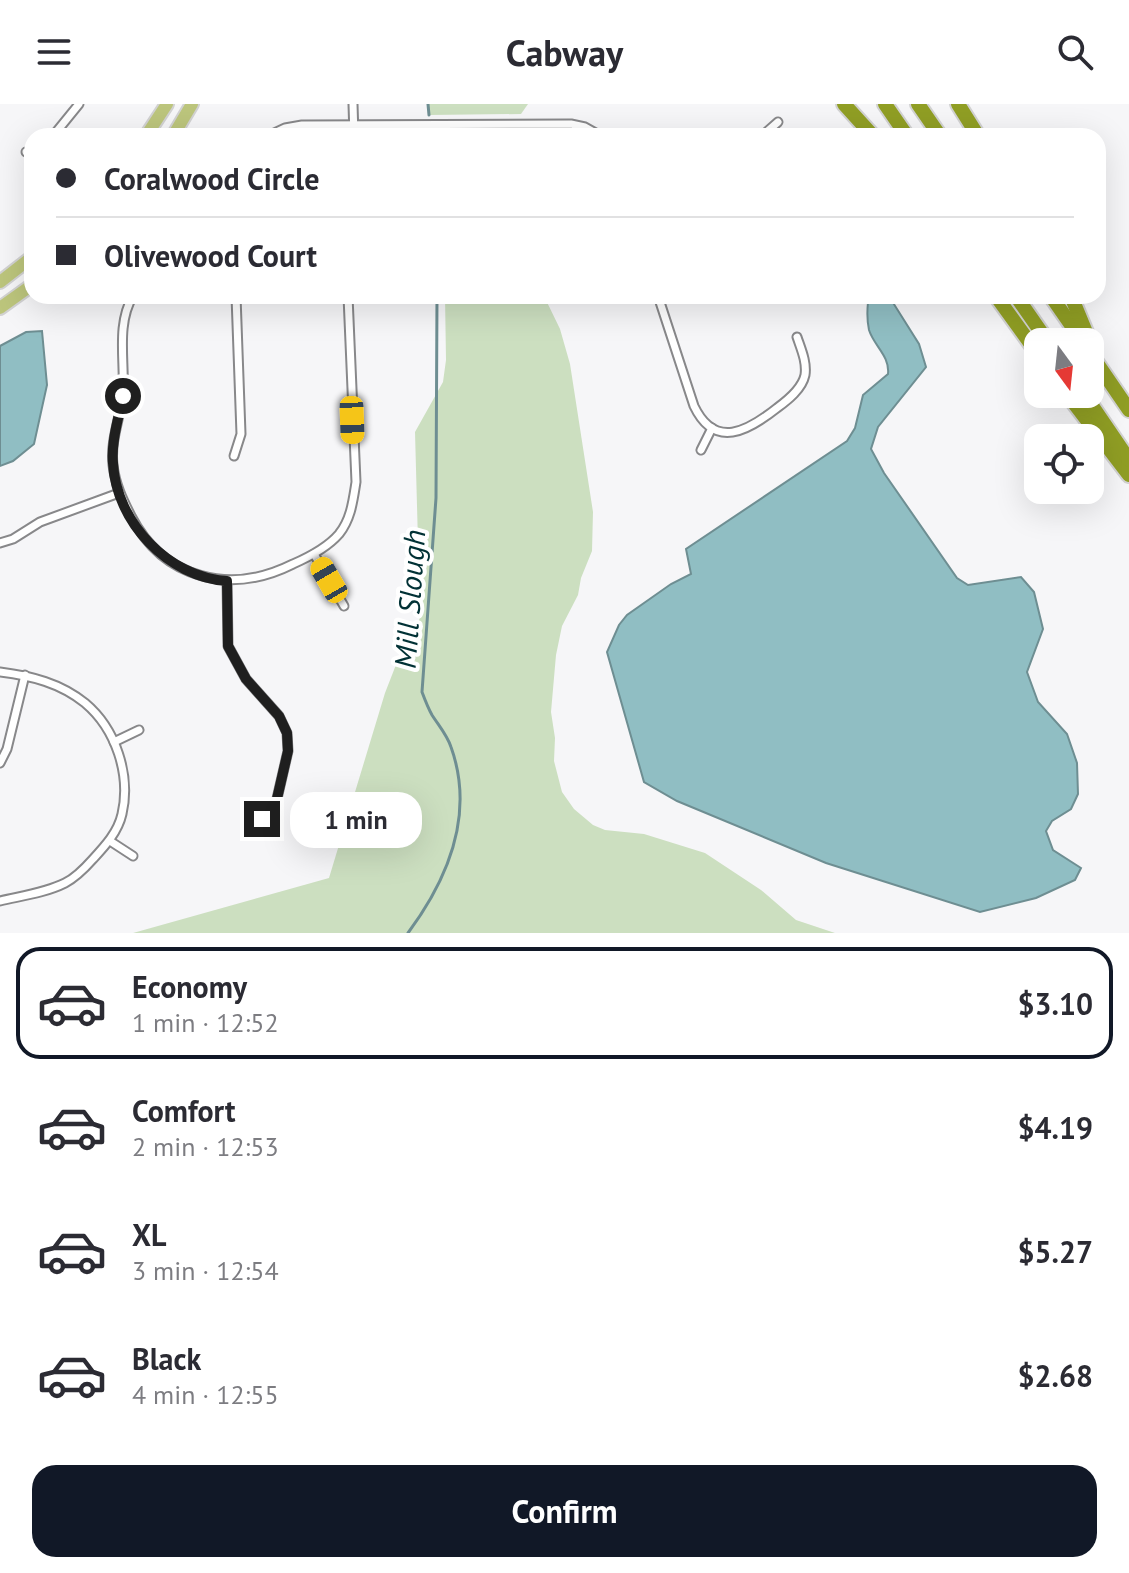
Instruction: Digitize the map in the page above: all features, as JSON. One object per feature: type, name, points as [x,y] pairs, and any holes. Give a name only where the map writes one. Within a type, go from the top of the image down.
[{"type":"highway","points":[[844,104],[866,128]]},
{"type":"highway","points":[[885,104],[902,128]]},
{"type":"highway","points":[[918,104],[934,128]]},
{"type":"highway","points":[[958,104],[973,128]]},
{"type":"highway","points":[[1002,304],[1024,335]]},
{"type":"highway","points":[[1022,304],[1038,328]]},
{"type":"highway","points":[[1057,304],[1073,328]]},
{"type":"highway","points":[[1074,304],[1084,328]]},
{"type":"highway","points":[[1104,374],[1129,410]]},
{"type":"highway","points":[[1078,408],[1129,475]]},
{"type":"highway","points":[[1094,408],[1129,460]]},
{"type":"main road","points":[[151,128],[167,104]]},
{"type":"main road","points":[[178,128],[192,104]]},
{"type":"main road","points":[[0,282],[24,263]]},
{"type":"main road","points":[[0,308],[24,291]]},
{"type":"street","points":[[353,104],[355,128]]},
{"type":"street","points":[[59,128],[78,105]]},
{"type":"street","points":[[771,128],[778,122]]},
{"type":"street","points":[[289,128],[571,124],[588,128]]},
{"type":"street","points":[[128,304],[124,322],[123,396],[113,451],[119,493],[136,526],[165,558],[192,573],[227,581],[257,577],[314,554],[338,535],[351,513],[356,482],[348,304]]},
{"type":"street","points":[[234,456],[241,434],[236,304]]},
{"type":"street","points":[[661,304],[694,406],[712,428],[731,433],[749,429],[795,391],[805,370],[797,337]]},
{"type":"street","points":[[701,450],[712,428]]},
{"type":"street","points":[[0,543],[13,539],[40,522],[119,493]]},
{"type":"street","points":[[314,554],[344,606]]},
{"type":"street","points":[[227,581],[228,646],[246,679],[279,716],[287,733],[288,751],[276,803],[262,819]]},
{"type":"street","points":[[0,672],[54,683],[86,704],[114,742],[125,776],[122,815],[110,841],[67,882],[0,901]]},
{"type":"street","points":[[0,763],[10,742],[25,675]]},
{"type":"street","points":[[114,742],[139,730]]},
{"type":"street","points":[[110,841],[133,856]]},
{"type":"green space","points":[[428,104],[528,104],[521,114],[429,115]]},
{"type":"green space","name":"Mill Slough","points":[[445,304],[548,304],[560,329],[570,364],[593,512],[592,551],[578,595],[562,626],[556,655],[551,712],[555,738],[554,761],[562,792],[574,809],[593,825],[605,830],[644,834],[705,853],[761,890],[796,920],[835,933],[133,933],[329,878],[385,693],[399,657],[415,639],[420,616],[415,432],[443,382]]},
{"type":"water","points":[[868,304],[894,304],[919,344],[926,367],[878,427],[871,449],[884,473],[957,578],[968,585],[1021,577],[1034,592],[1043,629],[1027,672],[1038,702],[1067,734],[1077,763],[1078,794],[1071,809],[1052,821],[1046,831],[1053,850],[1081,868],[1075,880],[1036,898],[980,912],[826,863],[677,801],[644,782],[607,652],[627,615],[691,574],[686,549],[847,441],[855,428],[863,395],[888,374],[887,362],[871,336]]},
{"type":"water","points":[[42,331],[47,385],[34,444],[13,461],[0,466],[0,346],[26,332]]},
{"type":"waterway","name":"Mill Slough","points":[[428,104],[429,115]]},
{"type":"waterway","name":"Mill Slough","points":[[408,933],[446,868],[454,845],[460,797],[458,772],[451,747],[422,692],[436,498],[437,304]]},
{"type":"route","points":[[123,396],[114,439],[113,463],[119,493],[136,526],[165,558],[192,573],[227,581],[228,646],[246,679],[279,716],[287,733],[288,751],[276,803],[262,819]]}]
